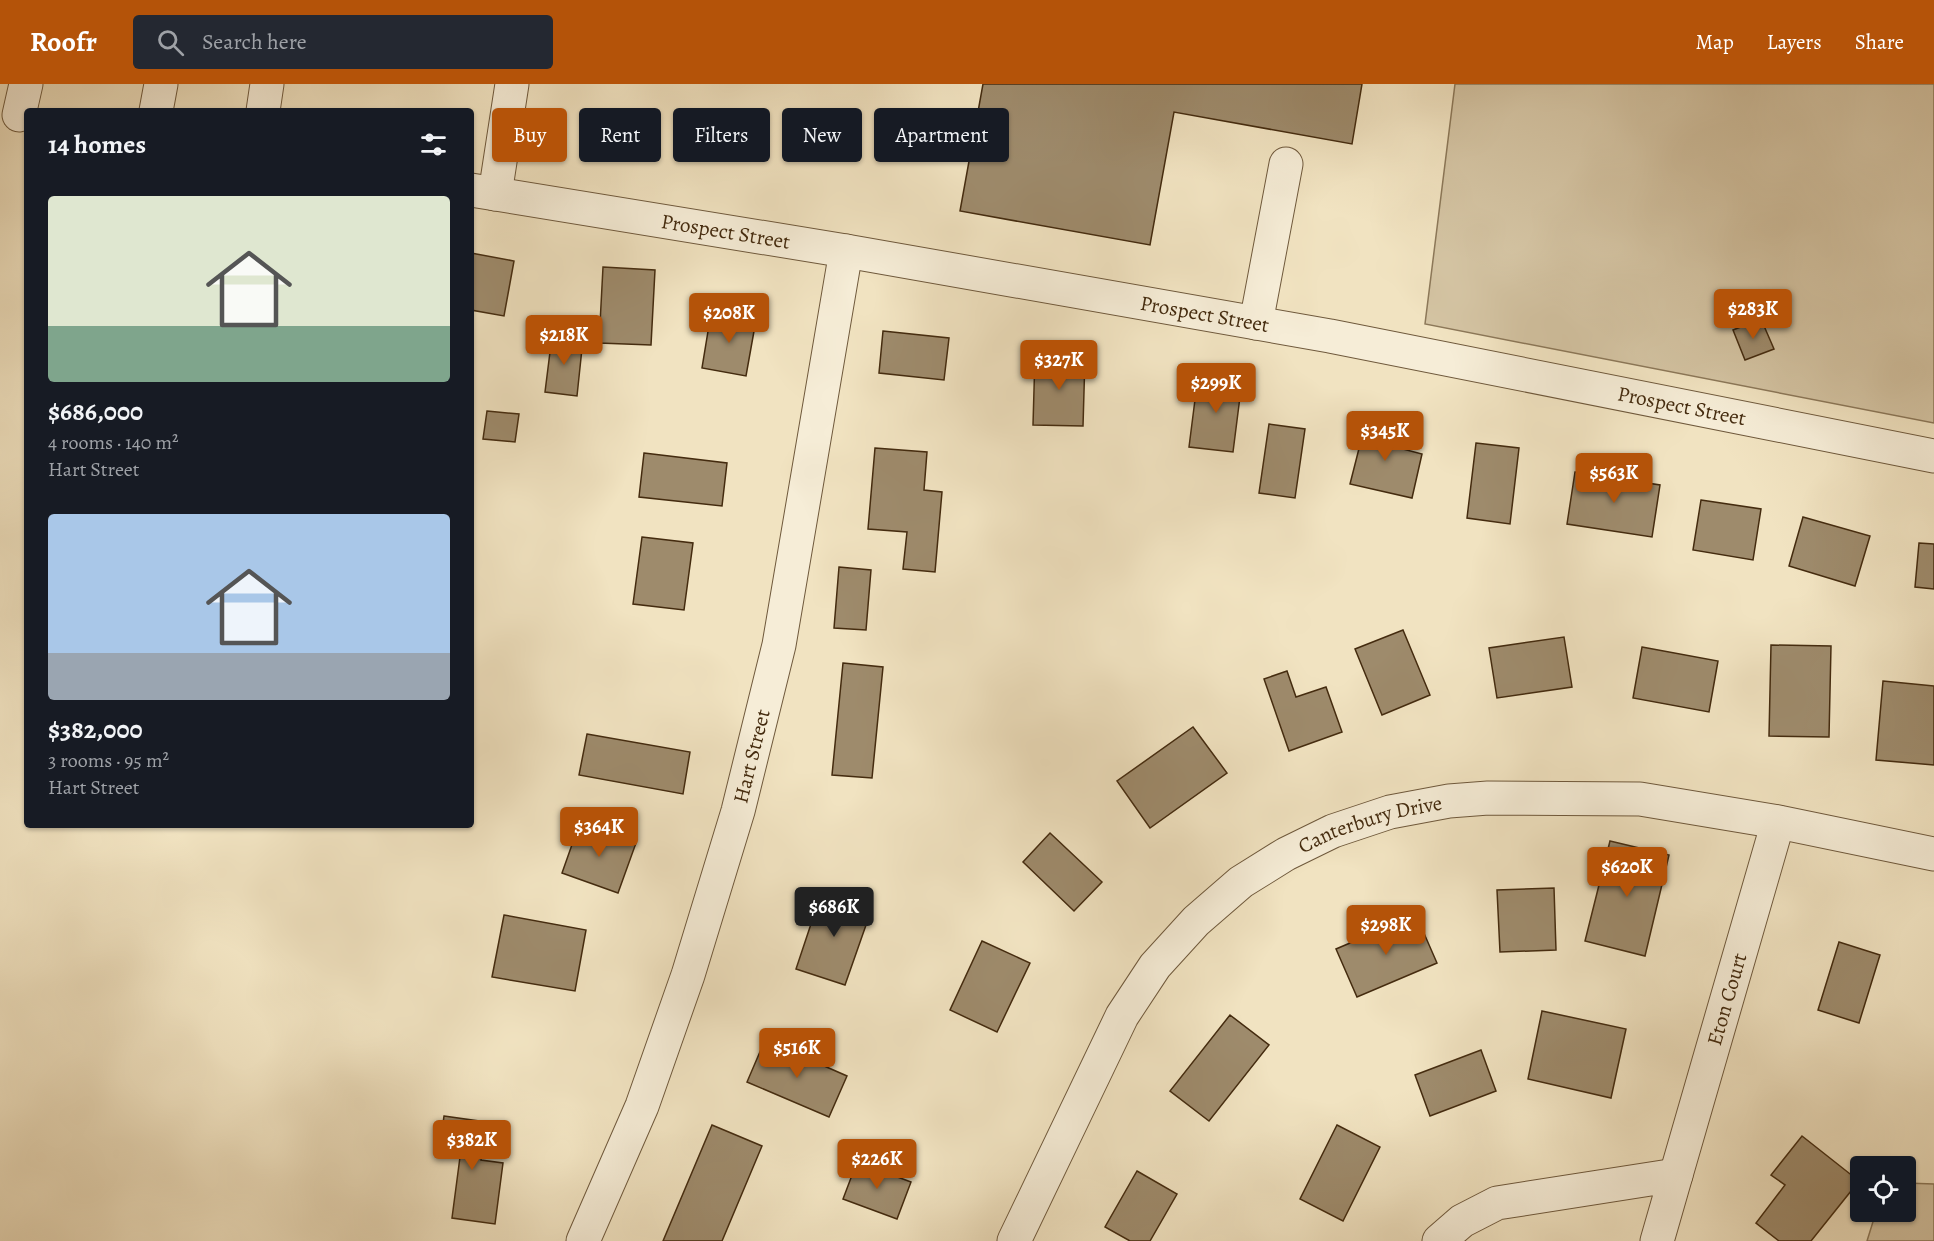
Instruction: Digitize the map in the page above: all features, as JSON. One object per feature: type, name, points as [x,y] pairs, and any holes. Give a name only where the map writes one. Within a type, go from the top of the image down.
[{"type":"street","points":[[157,108],[161,84]]},
{"type":"street","points":[[263,108],[267,84]]},
{"type":"street","points":[[483,192],[512,84]]},
{"type":"street","points":[[1256,323],[1286,164]]},
{"type":"street","name":"Prospect Street","points":[[483,192],[846,250],[1256,323],[1934,456]]},
{"type":"street","name":"Hart Street","points":[[583,1241],[642,1106],[688,975],[738,811],[779,645],[846,250]]},
{"type":"street","name":"Canterbury Drive","points":[[1014,1241],[1122,1016],[1155,966],[1196,921],[1241,882],[1286,854],[1333,831],[1390,812],[1449,801],[1640,799],[1778,822],[1934,854]]},
{"type":"street","name":"Eton Court","points":[[1656,1241],[1778,822]]},
{"type":"street","points":[[1439,1241],[1462,1221],[1497,1203],[1676,1175]]},
{"type":"shaded area","points":[[1455,84],[1934,84],[1934,423],[1425,324]]},
{"type":"shaded area","points":[[1916,1183],[1934,1184],[1934,1241],[1867,1241],[1873,1222],[1916,1222]]},
{"type":"building","points":[[983,84],[1362,84],[1352,144],[1174,112],[1150,245],[960,211],[969,162],[1009,162],[1009,108],[979,108]]},
{"type":"building","points":[[474,254],[514,261],[504,316],[474,311]]},
{"type":"building","points":[[603,267],[655,270],[651,345],[599,343]]},
{"type":"building","points":[[711,313],[756,320],[746,376],[702,368]]},
{"type":"building","points":[[1761,319],[1774,349],[1745,360],[1733,330]]},
{"type":"building","points":[[883,331],[949,338],[944,380],[879,373]]},
{"type":"building","points":[[552,336],[583,339],[577,396],[545,392]]},
{"type":"building","points":[[1035,355],[1085,357],[1083,426],[1033,425]]},
{"type":"building","points":[[1198,376],[1242,381],[1233,452],[1189,447]]},
{"type":"building","points":[[487,411],[519,414],[515,442],[483,439]]},
{"type":"building","points":[[1366,421],[1403,430],[1399,448],[1422,454],[1412,498],[1350,484]]},
{"type":"building","points":[[1269,424],[1305,429],[1295,498],[1259,493]]},
{"type":"building","points":[[1476,443],[1519,448],[1510,524],[1467,518]]},
{"type":"building","points":[[875,448],[927,452],[924,490],[942,492],[935,572],[903,569],[907,532],[868,529]]},
{"type":"building","points":[[644,453],[727,463],[722,506],[639,497]]},
{"type":"building","points":[[1575,472],[1660,485],[1652,537],[1567,524]]},
{"type":"building","points":[[1701,500],[1761,509],[1753,560],[1693,550]]},
{"type":"building","points":[[1803,517],[1870,536],[1855,586],[1789,566]]},
{"type":"building","points":[[642,537],[693,543],[684,610],[633,604]]},
{"type":"building","points":[[1919,543],[1934,544],[1934,589],[1915,587]]},
{"type":"building","points":[[839,567],[871,570],[866,630],[834,628]]},
{"type":"building","points":[[1403,630],[1430,695],[1382,715],[1355,649]]},
{"type":"building","points":[[1564,637],[1572,687],[1497,698],[1489,648]]},
{"type":"building","points":[[1771,645],[1831,646],[1829,737],[1769,736]]},
{"type":"building","points":[[1642,647],[1718,661],[1709,712],[1633,698]]},
{"type":"building","points":[[843,663],[883,667],[872,778],[832,775]]},
{"type":"building","points":[[1287,671],[1296,697],[1326,687],[1342,732],[1289,751],[1264,679]]},
{"type":"building","points":[[1883,681],[1934,686],[1934,765],[1876,760]]},
{"type":"building","points":[[1193,727],[1227,773],[1150,828],[1117,781]]},
{"type":"building","points":[[587,734],[690,752],[683,794],[579,775]]},
{"type":"building","points":[[580,822],[636,843],[618,893],[562,873]]},
{"type":"building","points":[[1050,833],[1102,882],[1074,911],[1023,862]]},
{"type":"building","points":[[1610,841],[1669,855],[1645,956],[1585,941]]},
{"type":"building","points":[[1554,888],[1556,950],[1500,952],[1497,890]]},
{"type":"building","points":[[822,891],[872,908],[845,985],[796,969]]},
{"type":"building","points":[[504,915],[586,930],[575,991],[492,977]]},
{"type":"building","points":[[1416,915],[1437,963],[1357,997],[1336,949]]},
{"type":"building","points":[[982,941],[1030,963],[997,1032],[950,1010]]},
{"type":"building","points":[[1839,942],[1880,955],[1859,1023],[1818,1010]]},
{"type":"building","points":[[1542,1011],[1626,1029],[1611,1098],[1528,1079]]},
{"type":"building","points":[[1230,1015],[1269,1045],[1209,1121],[1170,1091]]},
{"type":"building","points":[[765,1040],[847,1076],[829,1117],[747,1082]]},
{"type":"building","points":[[1481,1050],[1496,1091],[1430,1116],[1415,1075]]},
{"type":"building","points":[[444,1116],[486,1122],[481,1160],[503,1163],[495,1224],[452,1218],[460,1157],[439,1154]]},
{"type":"building","points":[[712,1125],[762,1146],[722,1241],[663,1241]]},
{"type":"building","points":[[1337,1125],[1380,1147],[1343,1221],[1300,1199]]},
{"type":"building","points":[[1802,1136],[1850,1174],[1850,1192],[1811,1241],[1779,1241],[1756,1223],[1785,1185],[1771,1175]]},
{"type":"building","points":[[857,1162],[911,1182],[897,1219],[843,1199]]},
{"type":"building","points":[[1137,1171],[1177,1194],[1150,1241],[1130,1241],[1105,1227]]}]
